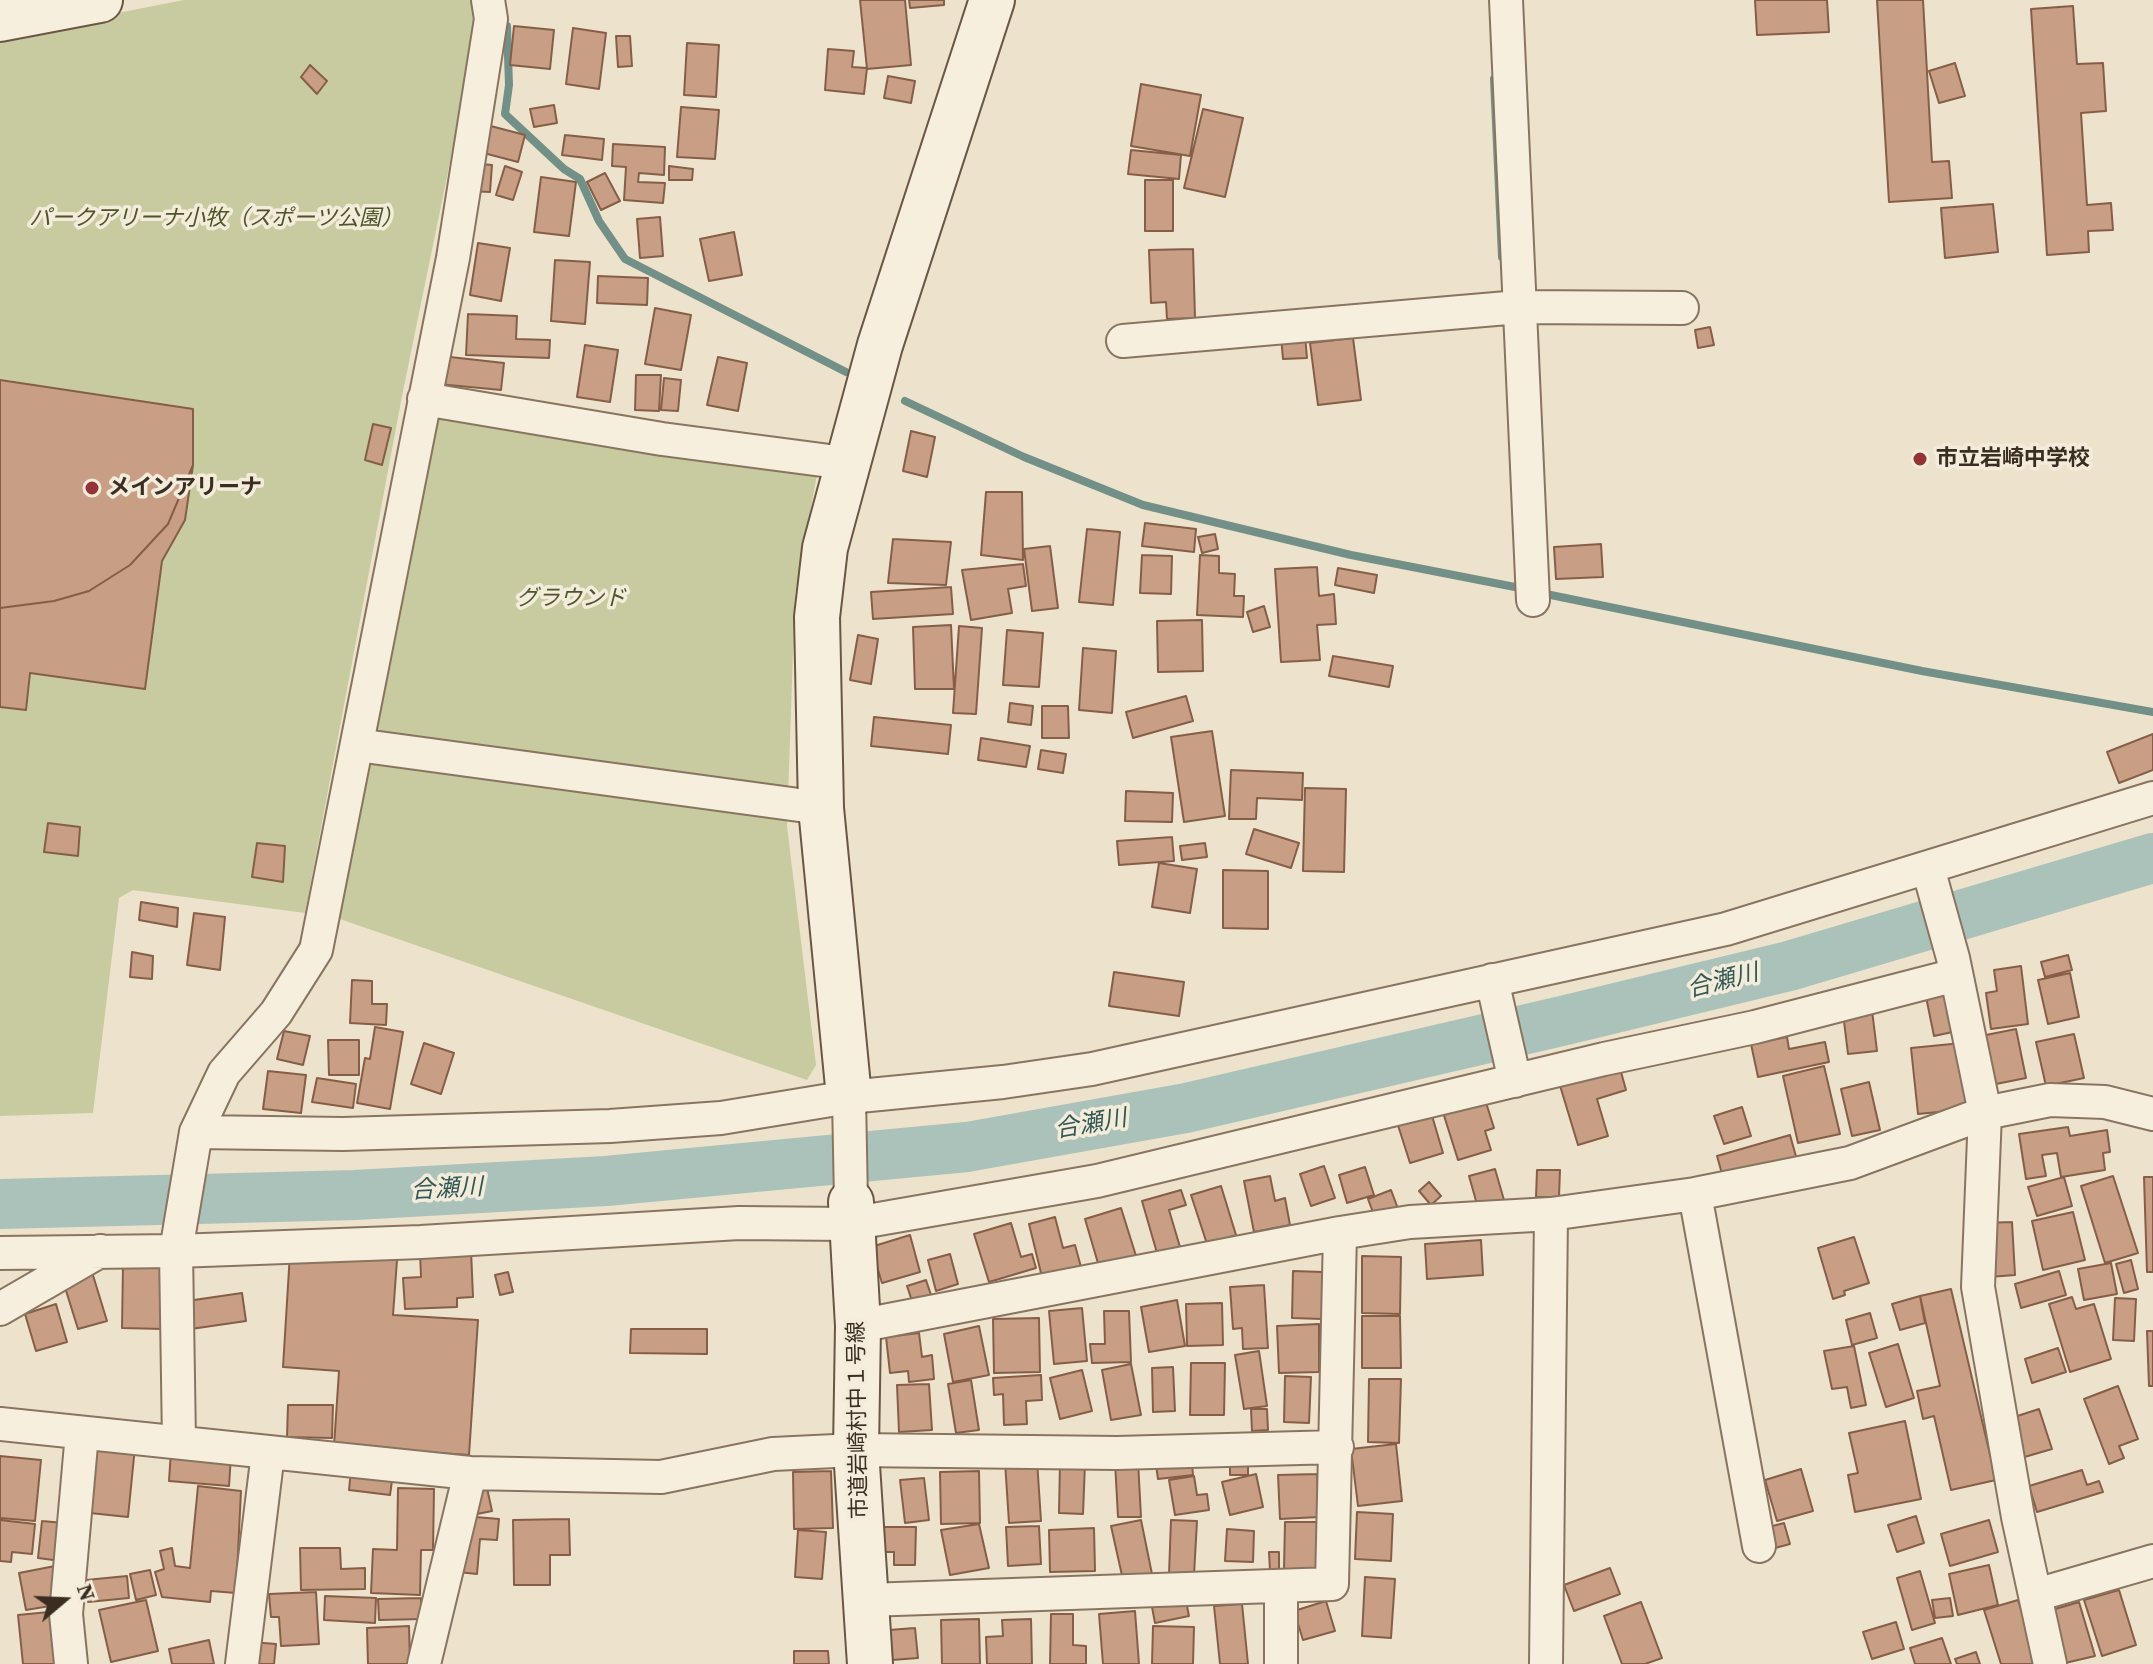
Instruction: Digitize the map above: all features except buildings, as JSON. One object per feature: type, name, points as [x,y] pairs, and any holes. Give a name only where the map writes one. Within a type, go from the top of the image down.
[{"type":"street","points":[[0,19],[100,0]]},
{"type":"street","points":[[179,1442],[176,1251],[195,1138],[224,1073],[276,1013],[316,950],[453,258],[491,19],[488,0]]},
{"type":"street","points":[[850,1213],[849,1097],[821,808],[817,617],[825,548],[845,463],[992,0]]},
{"type":"street","points":[[1506,0],[1505,308],[1533,600]]},
{"type":"street","points":[[1123,341],[1505,308],[1682,308]]},
{"type":"street","points":[[424,399],[662,439],[845,463]]},
{"type":"street","points":[[357,745],[821,808]]},
{"type":"street","points":[[195,1138],[610,1126],[721,1118],[849,1097],[1092,1069],[1726,929],[1931,877],[2153,798]]},
{"type":"street","points":[[1931,877],[1955,967],[1985,1113],[1978,1287],[2018,1517],[2050,1664]]},
{"type":"street","points":[[0,1253],[102,1249],[176,1251],[421,1242],[739,1223],[850,1213],[1097,1181],[1755,1027],[1955,967]]},
{"type":"street","points":[[1492,980],[1515,1081]]},
{"type":"street","points":[[858,1326],[1340,1233],[1410,1222],[1551,1214],[1695,1194],[1850,1163],[1985,1113],[2050,1100],[2105,1102],[2153,1114]]},
{"type":"street","points":[[1695,1194],[1759,1546]]},
{"type":"street","name":"市道岩崎村中１号線","points":[[850,1213],[858,1326],[856,1450],[870,1664]]},
{"type":"street","points":[[1546,1664],[1551,1214]]},
{"type":"street","points":[[867,1600],[1332,1584],[1340,1233]]},
{"type":"street","points":[[0,1309],[102,1249]]},
{"type":"street","points":[[0,1424],[470,1473],[661,1477],[773,1454],[856,1450],[1117,1453],[1337,1447]]},
{"type":"street","points":[[71,1664],[66,1614],[82,1433]]},
{"type":"street","points":[[242,1664],[268,1453]]},
{"type":"street","points":[[424,1664],[470,1473]]},
{"type":"street","points":[[2036,1595],[2153,1561]]},
{"type":"street","points":[[1281,1587],[1281,1664]]},
{"type":"green space","name":"パークアリーナ小牧（スポーツ公園）","points":[[184,0],[472,0],[474,45],[402,396],[305,913],[133,890],[119,898],[93,1113],[0,1116],[0,36]]},
{"type":"green space","name":"グラウンド","points":[[433,412],[817,474],[795,595],[787,826],[816,1065],[807,1080],[337,918]]},
{"type":"waterway","points":[[507,26],[509,85],[505,114],[564,169],[580,179],[599,221],[625,259],[846,372]]},
{"type":"waterway","points":[[1494,79],[1502,257]]},
{"type":"waterway","points":[[905,401],[1024,457],[1143,505],[1351,555],[1520,588]]},
{"type":"waterway","points":[[1541,593],[1922,671],[2153,712]]},
{"type":"waterway","name":"合瀬川","points":[[0,1204],[355,1195],[606,1181],[967,1147],[1186,1108],[1789,966],[2153,858]]},
{"type":"place","name":"市立岩崎中学校","points":[[1920,459]]},
{"type":"place","name":"メインアリーナ","points":[[92,488]]}]
